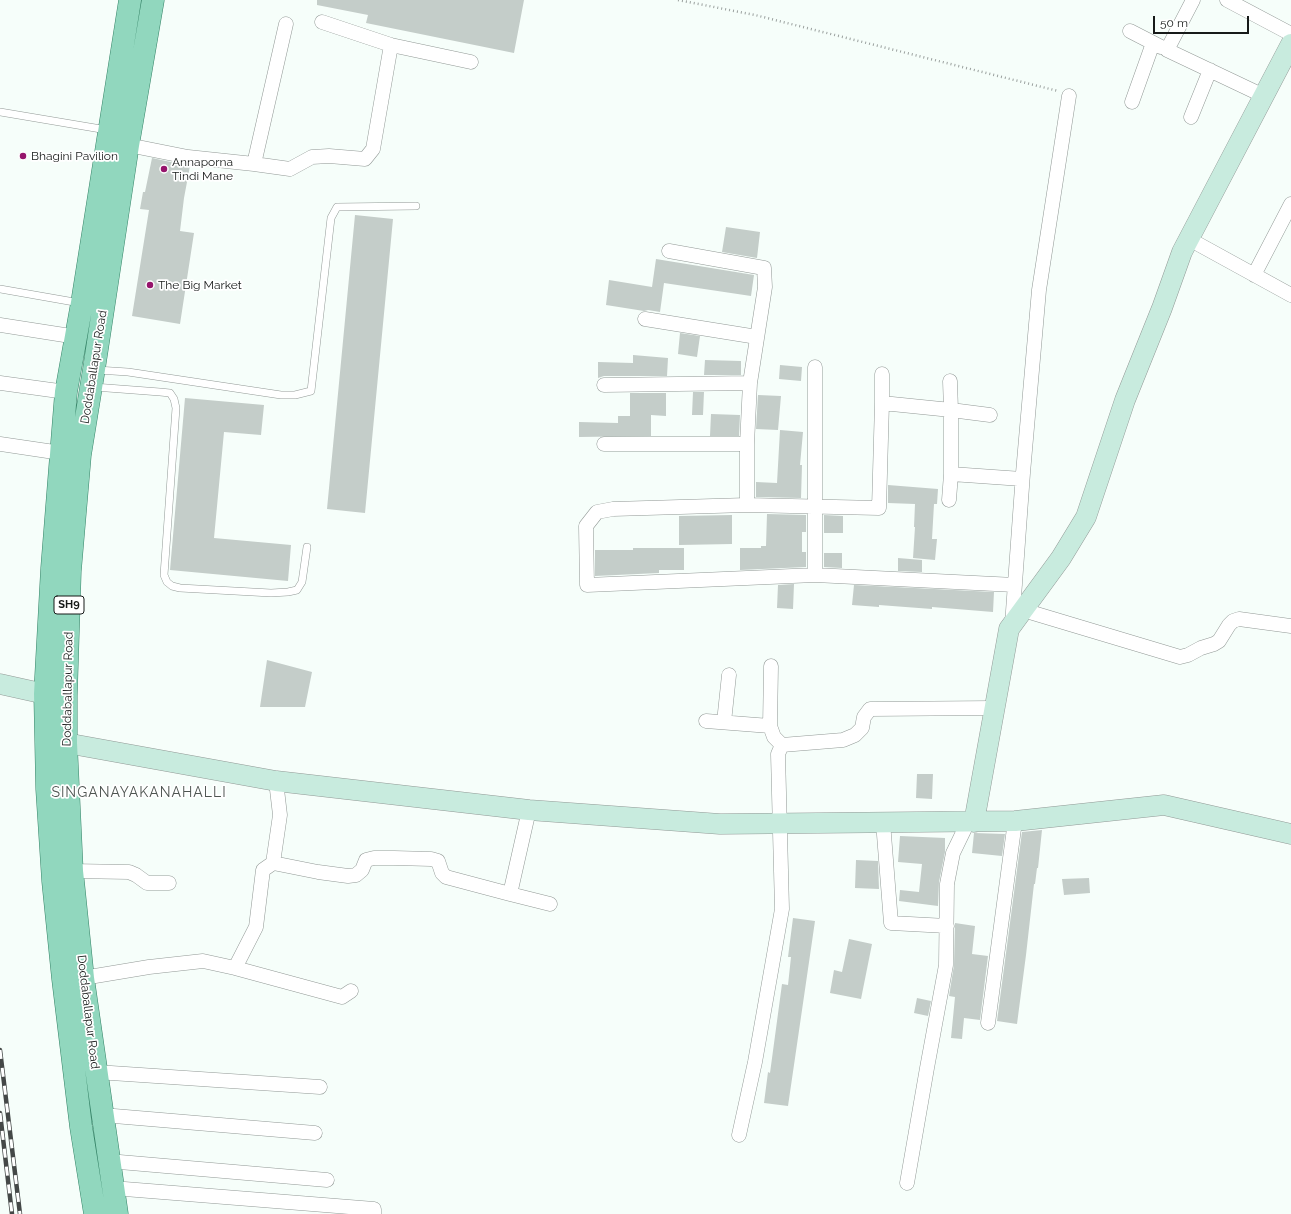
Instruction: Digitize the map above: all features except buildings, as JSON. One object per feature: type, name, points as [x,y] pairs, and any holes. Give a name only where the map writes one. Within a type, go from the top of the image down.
[{"type":"main road","name":"Doddaballapur Road","points":[[95,1214],[78,1104],[63,979],[47,789],[46,694],[52,568],[66,392],[77,337],[130,0]]},
{"type":"main road","name":"Doddaballapur Road","points":[[117,1214],[108,1161],[83,978],[72,871],[66,743],[70,571],[80,455],[128,145],[154,0]]},
{"type":"main road","points":[[123,39],[145,44]]},
{"type":"main road","points":[[971,822],[1009,629],[1061,558],[1086,516],[1125,400],[1162,308],[1182,252],[1291,44]]},
{"type":"main road","points":[[0,684],[46,694]]},
{"type":"main road","points":[[66,743],[276,781],[529,810],[720,824],[1015,821],[1164,806],[1291,834]]},
{"type":"street","points":[[1167,50],[1193,0]]},
{"type":"street","points":[[1227,0],[1291,34]]},
{"type":"street","points":[[322,22],[391,45],[471,62]]},
{"type":"street","points":[[254,164],[286,24]]},
{"type":"street","points":[[1130,31],[1264,96]]},
{"type":"street","points":[[1132,102],[1153,43]]},
{"type":"street","points":[[128,145],[188,157],[290,169],[312,157],[329,156],[349,159],[365,159],[373,149],[391,45]]},
{"type":"street","points":[[1192,117],[1210,70]]},
{"type":"street","points":[[1069,96],[1039,290],[1022,479],[1015,585],[1018,617],[1180,657],[1219,641],[1229,625],[1239,619],[1291,626]]},
{"type":"street","points":[[1254,275],[1291,204]]},
{"type":"street","points":[[1189,239],[1291,295]]},
{"type":"street","points":[[669,251],[764,268],[765,288],[750,383],[747,444],[747,505]]},
{"type":"street","points":[[645,319],[757,337]]},
{"type":"street","points":[[0,325],[77,337]]},
{"type":"street","points":[[815,367],[815,575]]},
{"type":"street","points":[[882,374],[879,508],[747,505],[613,509],[597,512],[586,526],[587,585],[815,575],[1015,585]]},
{"type":"street","points":[[949,500],[951,474],[950,381]]},
{"type":"street","points":[[0,383],[66,392]]},
{"type":"street","points":[[604,385],[750,383]]},
{"type":"street","points":[[882,403],[990,415]]},
{"type":"street","points":[[0,444],[61,453]]},
{"type":"street","points":[[604,444],[747,444]]},
{"type":"street","points":[[951,474],[1022,479]]},
{"type":"street","points":[[771,666],[770,726],[774,736],[782,744],[843,740],[855,735],[862,728],[864,717],[870,709],[994,708]]},
{"type":"street","points":[[724,722],[729,676]]},
{"type":"street","points":[[706,721],[770,726]]},
{"type":"street","points":[[739,1135],[755,1062],[782,909],[778,754],[782,744]]},
{"type":"street","points":[[273,863],[280,815],[276,781]]},
{"type":"street","points":[[510,894],[529,810]]},
{"type":"street","points":[[988,1023],[1015,821]]},
{"type":"street","points":[[883,822],[891,923],[947,926]]},
{"type":"street","points":[[907,1184],[946,965],[947,884],[953,853],[971,822]]},
{"type":"street","points":[[235,968],[256,927],[263,870],[273,863],[348,876],[356,875],[362,870],[366,860],[374,858],[431,859],[438,861],[442,873],[446,876],[550,904]]},
{"type":"street","points":[[72,871],[128,872],[136,875],[148,883],[169,884]]},
{"type":"street","points":[[83,978],[149,967],[203,961],[235,968],[342,997],[351,991]]},
{"type":"street","points":[[96,1072],[320,1087]]},
{"type":"street","points":[[103,1117],[114,1116],[315,1132]]},
{"type":"street","points":[[108,1161],[327,1180]]},
{"type":"street","points":[[112,1188],[374,1209],[374,1214]]},
{"type":"lane","points":[[0,112],[109,130]]},
{"type":"lane","points":[[93,378],[128,372],[281,395],[295,395],[311,391],[331,218],[337,208],[416,206]]},
{"type":"lane","points":[[0,289],[82,304]]},
{"type":"lane","points":[[93,378],[170,393],[174,399],[176,408],[164,575],[167,582],[172,586],[271,593],[297,590],[302,582],[307,548]]},
{"type":"path","points":[[678,0],[763,16],[1020,81],[1058,91],[1069,96]]},
{"type":"railway","points":[[0,1050],[20,1214]]},
{"type":"railway","points":[[0,1113],[12,1214]]},
{"type":"place","name":"Bhagini Pavilion","points":[[23,156]]},
{"type":"place","name":"Annaporna Tindi Mane","points":[[164,169]]},
{"type":"place","name":"The Big Market","points":[[150,285]]},
{"type":"district","name":"SINGANAYAKANAHALLI","points":[[139,793]]}]
